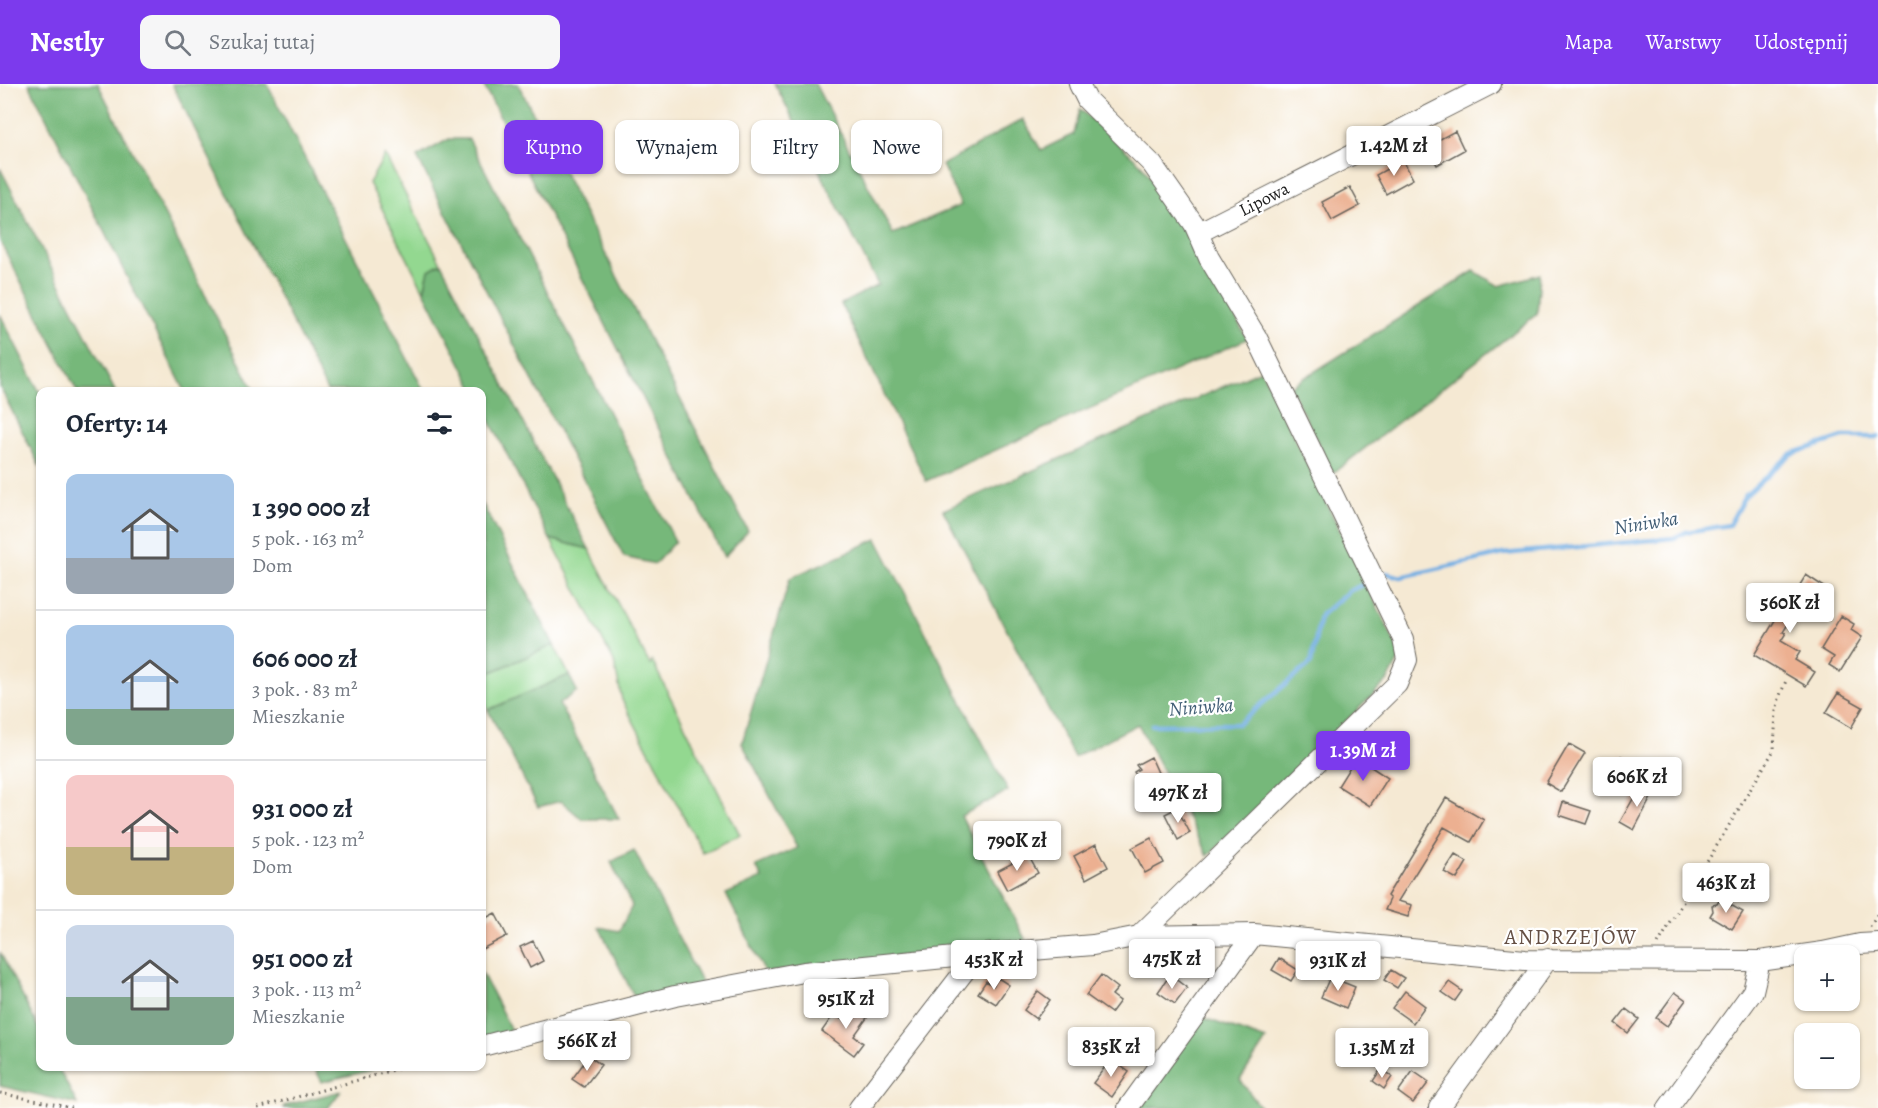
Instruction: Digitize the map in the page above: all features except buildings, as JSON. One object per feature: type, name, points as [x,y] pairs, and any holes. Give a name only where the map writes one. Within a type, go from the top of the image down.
[{"type":"street","points":[[1079,84],[1087,100],[1152,164],[1194,224],[1209,258],[1267,359],[1403,639],[1407,660],[1397,684],[1139,936]]},
{"type":"street","name":"Lipowa","points":[[1198,233],[1491,84]]},
{"type":"street","points":[[1128,1108],[1254,934]]},
{"type":"street","points":[[486,1045],[675,996],[804,972],[1093,945],[1139,936],[1254,934],[1525,960],[1760,961],[1878,943]]},
{"type":"street","points":[[859,1108],[970,964],[985,954]]},
{"type":"street","points":[[1439,1108],[1548,959]]},
{"type":"street","points":[[1668,1108],[1754,991],[1760,961]]},
{"type":"path","points":[[1649,959],[1774,750],[1776,711],[1786,681]]},
{"type":"path","points":[[258,1108],[390,1071]]},
{"type":"path","points":[[0,1093],[72,1108]]},
{"type":"green space","points":[[29,84],[98,84],[252,387],[183,387]]},
{"type":"green space","points":[[172,84],[267,84],[422,387],[325,387]]},
{"type":"green space","points":[[483,84],[518,84],[537,120],[504,120],[504,125]]},
{"type":"green space","points":[[775,84],[815,84],[834,120],[793,120]]},
{"type":"green space","points":[[1080,109],[1141,164],[1189,233],[1247,339],[926,481],[841,304],[878,285],[821,174],[839,174],[839,130],[851,153],[851,174],[862,174],[893,234],[961,205],[942,165],[1023,119],[1041,150],[1074,134]]},
{"type":"green space","points":[[449,139],[469,139],[675,541],[655,564],[624,557],[417,157]]},
{"type":"green space","points":[[385,155],[441,263],[429,270],[424,291],[369,183]]},
{"type":"green space","points":[[0,168],[113,387],[75,387],[0,241]]},
{"type":"green space","points":[[529,174],[564,174],[748,531],[724,557]]},
{"type":"green space","points":[[441,263],[589,549],[550,539],[486,413],[486,387],[473,387],[424,291],[429,270]]},
{"type":"green space","points":[[1474,271],[1499,286],[1540,274],[1537,314],[1333,473],[1290,387]]},
{"type":"green space","points":[[0,314],[37,387],[36,459],[0,387]]},
{"type":"green space","points":[[1261,370],[1401,655],[1389,679],[1208,856],[1138,724],[1074,757],[943,510]]},
{"type":"green space","points":[[486,511],[554,645],[486,674]]},
{"type":"green space","points":[[550,539],[589,549],[650,665],[652,661],[740,835],[703,853],[622,700],[614,662]]},
{"type":"green space","points":[[877,539],[1008,791],[961,816],[1026,941],[765,973],[726,894],[762,878],[756,866],[797,848],[742,743],[790,578]]},
{"type":"green space","points":[[554,645],[569,675],[488,710],[486,674]]},
{"type":"green space","points":[[569,675],[577,691],[559,704],[619,819],[582,819],[561,801],[538,807],[488,710]]},
{"type":"green space","points":[[634,850],[703,986],[637,1002],[599,927],[619,931],[632,906],[611,862]]},
{"type":"green space","points":[[0,952],[36,1023],[36,1071],[60,1071],[77,1104],[0,1086]]},
{"type":"green space","points":[[486,981],[513,1034],[486,1041]]},
{"type":"green space","points":[[1201,1017],[1266,1040],[1240,1080],[1261,1108],[1136,1108]]},
{"type":"green space","points":[[316,1071],[367,1071],[322,1082]]},
{"type":"green space","points":[[341,1091],[328,1108],[283,1108],[284,1106]]},
{"type":"waterway","name":"Niniwka","points":[[1386,573],[1401,577],[1503,554],[1674,538],[1686,532],[1729,525],[1745,496],[1791,454],[1843,437],[1878,437]]},
{"type":"waterway","name":"Niniwka","points":[[1152,725],[1238,724],[1311,663],[1320,616],[1349,591],[1362,585]]},
{"type":"district","name":"ANDRZEJÓW","points":[[1571,937]]}]
